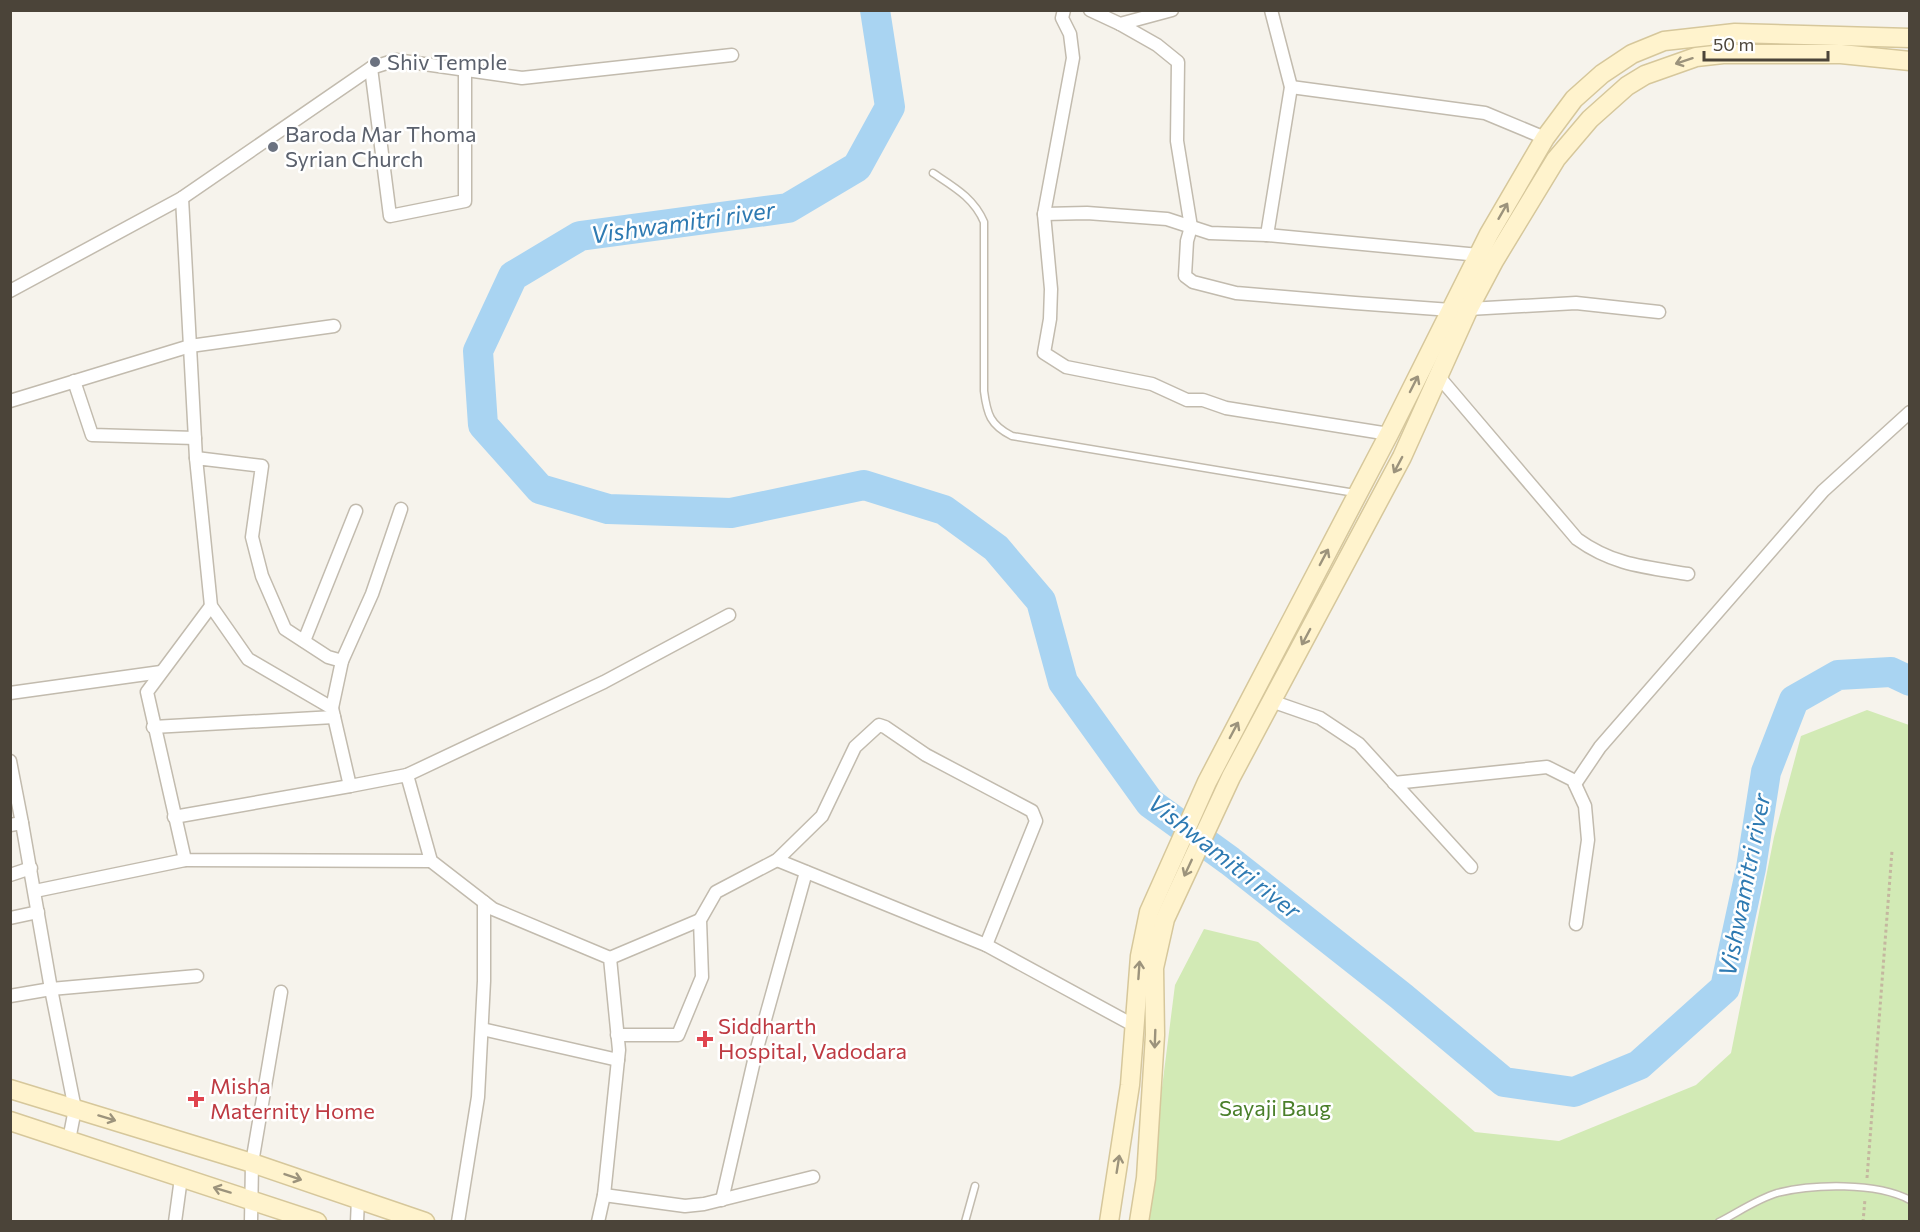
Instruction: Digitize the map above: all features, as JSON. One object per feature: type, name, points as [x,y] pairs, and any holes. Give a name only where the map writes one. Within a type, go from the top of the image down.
[{"type":"street","points":[[1064,10],[1062,18],[1070,34],[1073,58],[1063,99],[1044,214],[1051,299],[1044,352],[1066,366],[1152,384],[1187,400],[1203,400],[1226,408],[1389,434]]},
{"type":"street","points":[[1090,10],[1157,45],[1178,62],[1177,141],[1191,227],[1187,241],[1185,276],[1193,282],[1236,292],[1460,309],[1576,303],[1659,312]]},
{"type":"street","points":[[1120,24],[1172,10]]},
{"type":"street","points":[[1267,235],[1291,87],[1271,10]]},
{"type":"street","points":[[1138,1221],[1146,1178],[1155,1035],[1154,968],[1157,915],[1402,456],[1440,378],[1479,255],[1545,138],[1574,99],[1602,74],[1632,54],[1664,41],[1735,33],[1910,38]]},
{"type":"street","points":[[1110,1221],[1130,1085],[1140,956],[1207,782],[1389,434],[1460,309],[1494,261],[1556,159],[1590,119],[1627,86],[1645,75],[1696,57],[1723,54],[1841,54],[1910,60]]},
{"type":"street","points":[[10,291],[182,198],[371,68],[396,60],[522,78],[732,55]]},
{"type":"street","points":[[371,68],[390,216],[465,201],[465,69]]},
{"type":"street","points":[[1291,87],[1485,113],[1545,138]]},
{"type":"street","points":[[182,198],[196,458],[210,606],[248,659],[333,713]]},
{"type":"street","points":[[1044,214],[1087,213],[1167,219],[1209,233],[1267,235],[1479,255]]},
{"type":"street","points":[[10,401],[190,345],[334,326]]},
{"type":"street","points":[[1440,378],[1577,539],[1598,555],[1623,564],[1688,574]]},
{"type":"street","points":[[74,381],[92,435],[195,438]]},
{"type":"street","points":[[1575,784],[1600,747],[1823,491],[1910,412]]},
{"type":"street","points":[[196,458],[262,466],[252,537],[262,576],[285,629],[328,657],[342,661]]},
{"type":"street","points":[[350,786],[333,713],[342,661],[372,594],[401,509]]},
{"type":"street","points":[[304,641],[356,511]]},
{"type":"street","points":[[184,860],[147,692],[210,606]]},
{"type":"street","points":[[174,817],[407,775],[604,682],[729,615]]},
{"type":"street","points":[[10,693],[161,672]]},
{"type":"street","points":[[1271,701],[1320,718],[1338,727],[1359,744],[1471,867]]},
{"type":"street","points":[[153,727],[333,713]]},
{"type":"street","points":[[617,1035],[678,1035],[702,977],[700,920],[717,892],[777,860],[822,816],[855,747],[879,725],[926,755],[1032,811],[1036,821],[986,945]]},
{"type":"street","points":[[10,761],[16,824],[31,868],[51,989],[75,1108],[69,1140]]},
{"type":"street","points":[[1394,783],[1547,767],[1573,780],[1585,806],[1588,840],[1576,924]]},
{"type":"street","points":[[407,775],[431,861],[493,909],[610,958],[700,920]]},
{"type":"street","points":[[35,891],[184,860],[431,861]]},
{"type":"street","points":[[777,860],[986,945],[1135,1026]]},
{"type":"street","points":[[10,875],[31,868]]},
{"type":"street","points":[[722,1200],[756,1053],[806,872]]},
{"type":"street","points":[[458,1221],[478,1097],[482,1029],[484,902]]},
{"type":"street","points":[[10,918],[39,912]]},
{"type":"street","points":[[598,1221],[604,1195],[618,1060],[610,958]]},
{"type":"street","points":[[10,996],[51,989],[197,976]]},
{"type":"street","points":[[251,1221],[252,1163],[281,992]]},
{"type":"street","points":[[482,1029],[618,1060]]},
{"type":"street","points":[[10,1089],[252,1163],[425,1221]]},
{"type":"street","points":[[10,1121],[317,1221]]},
{"type":"street","points":[[604,1195],[685,1206],[722,1200],[813,1177]]},
{"type":"street","points":[[175,1221],[181,1178]]},
{"type":"street","points":[[357,1221],[358,1199]]},
{"type":"lane","points":[[933,173],[965,194],[978,207],[984,222],[984,391],[987,414],[996,428],[1012,436],[1358,493]]},
{"type":"lane","points":[[965,1221],[975,1186]]},
{"type":"lane","points":[[1719,1221],[1729,1219],[1776,1194],[1836,1186],[1897,1193],[1910,1200]]},
{"type":"path","points":[[1863,1221],[1892,851]]},
{"type":"green space","name":"Sayaji Baug","points":[[1867,710],[1909,725],[1909,1221],[1145,1222],[1175,985],[1204,929],[1258,942],[1475,1132],[1559,1141],[1696,1085],[1731,1053],[1774,837],[1801,736]]},
{"type":"waterway","name":"Vishwamitri river","points":[[875,10],[890,107],[857,167],[788,208],[580,236],[513,276],[478,351],[483,425],[540,489],[608,509],[731,513],[864,485],[944,510],[996,548],[1041,601],[1063,682],[1150,803],[1230,861],[1401,996],[1504,1082],[1574,1092],[1639,1065],[1725,988],[1751,868],[1766,772],[1794,700],[1838,675],[1891,672],[1910,681]]},
{"type":"place","name":"Shiv Temple","points":[[375,62]]},
{"type":"place","name":"Baroda Mar Thoma Syrian Church","points":[[273,147]]},
{"type":"place","name":"Siddharth Hospital, Vadodara","points":[[705,1039]]},
{"type":"place","name":"Misha Maternity Home","points":[[196,1099]]}]
